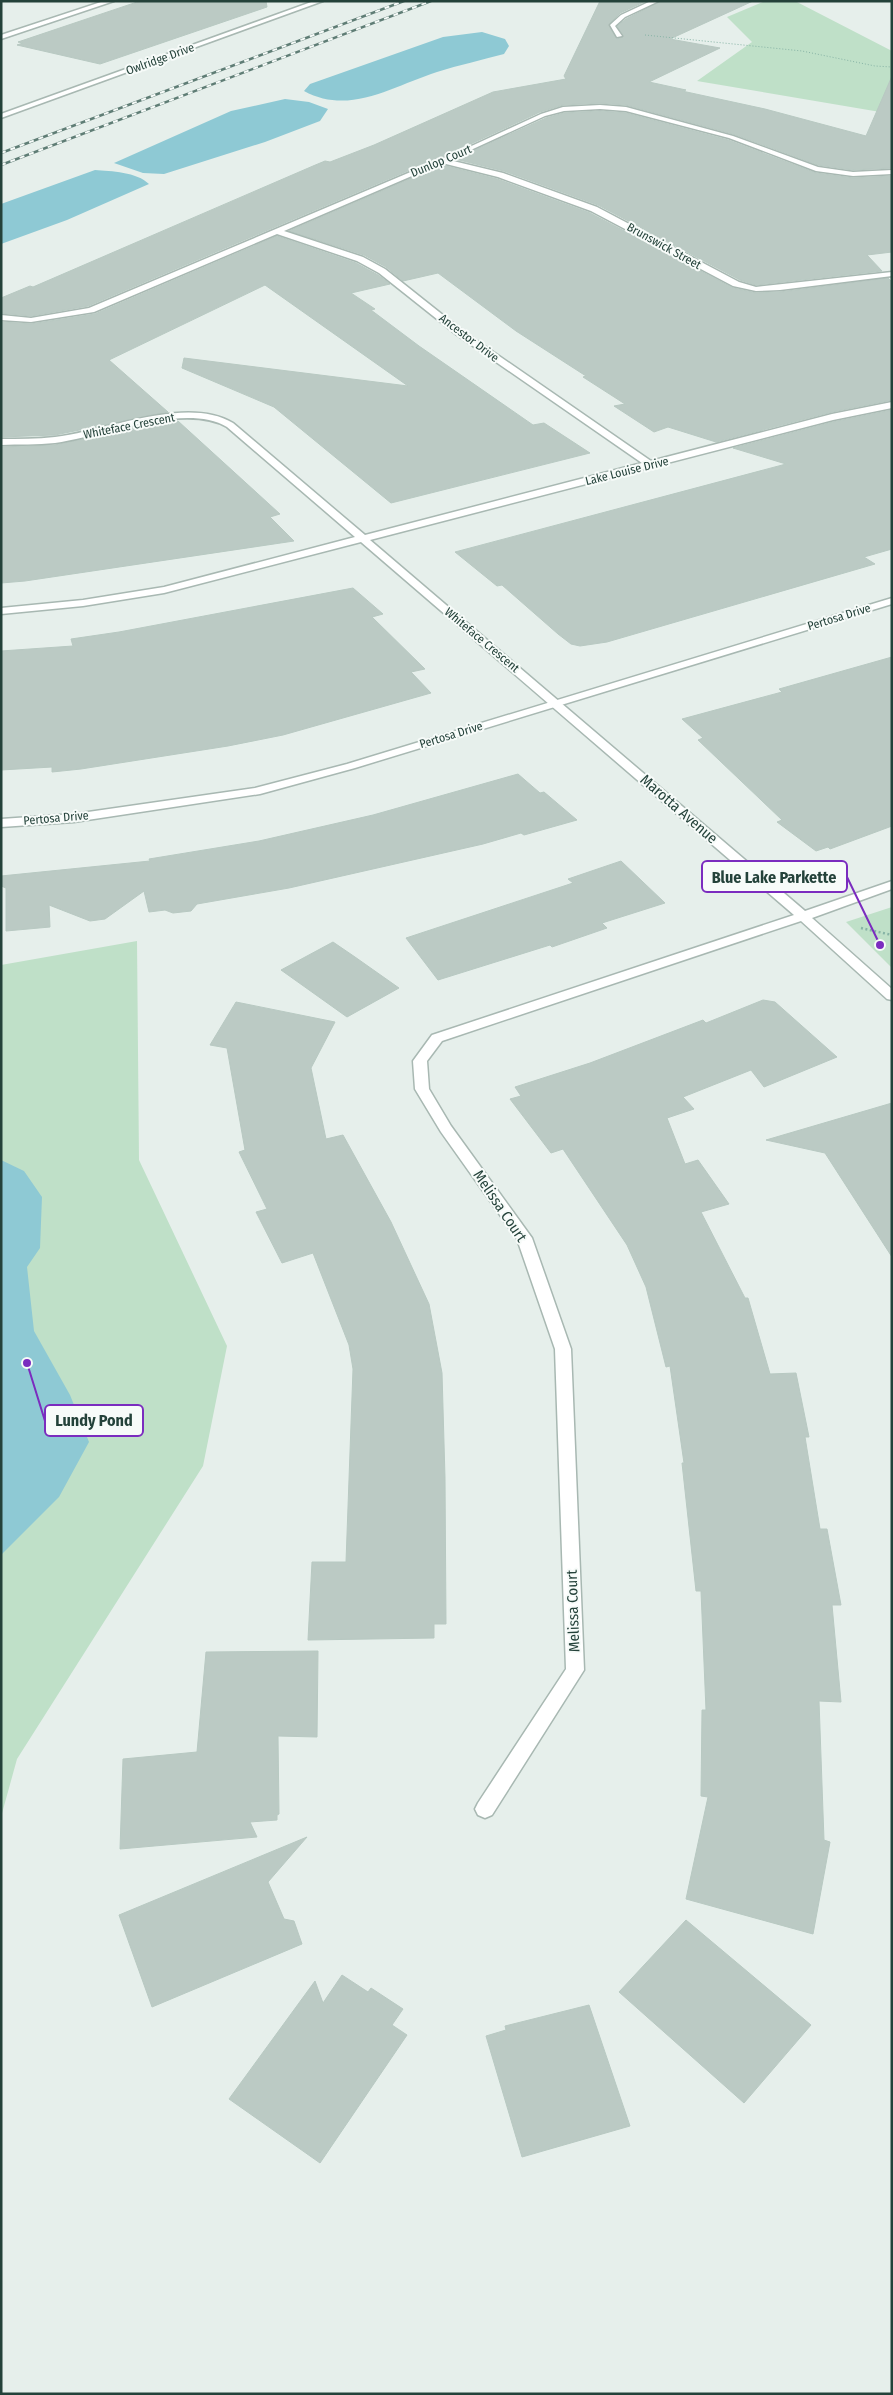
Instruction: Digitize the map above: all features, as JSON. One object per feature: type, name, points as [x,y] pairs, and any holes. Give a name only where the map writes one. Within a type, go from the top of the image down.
[{"type":"street","points":[[1,37],[111,1]]},
{"type":"street","name":"Owlridge Drive","points":[[1,116],[320,1]]},
{"type":"street","points":[[619,36],[612,26],[618,19],[656,1]]},
{"type":"street","name":"Dunlop Court","points":[[1,317],[31,320],[91,310],[442,161],[552,112],[573,108],[600,106],[626,109],[730,137],[816,169],[844,174],[892,172]]},
{"type":"street","name":"Brunswick Street","points":[[442,161],[500,175],[587,206],[622,222],[736,284],[756,289],[780,288],[892,274]]},
{"type":"street","name":"Ancestor Drive","points":[[277,231],[360,259],[382,271],[460,333],[651,465]]},
{"type":"street","name":"Lake Louise Drive","points":[[363,540],[832,417],[892,405]]},
{"type":"street","name":"Whiteface Crescent","points":[[1,442],[55,440],[160,418],[202,414],[220,419],[230,425],[556,703]]},
{"type":"street","points":[[1,611],[95,602],[164,590],[363,540]]},
{"type":"street","name":"Pertosa Drive","points":[[1,823],[74,818],[256,791],[350,766],[892,601]]},
{"type":"street","name":"Marotta Avenue","points":[[556,703],[804,916],[892,996]]},
{"type":"street","name":"Melissa Court","points":[[485,1809],[575,1670],[563,1349],[524,1238],[446,1129],[422,1089],[420,1061],[437,1038],[892,885]]},
{"type":"path","points":[[619,36],[658,35],[802,51],[875,66],[892,67]]},
{"type":"green space","points":[[765,1],[795,1],[892,51],[892,114],[697,81],[752,42],[727,17]]},
{"type":"green space","points":[[892,907],[892,968],[846,922]]},
{"type":"green space","points":[[137,941],[139,1160],[227,1346],[203,1466],[17,1759],[1,1817],[1,965]]},
{"type":"water","points":[[482,32],[505,39],[509,46],[504,54],[445,69],[388,91],[355,100],[338,101],[321,98],[304,91],[310,84],[443,37]]},
{"type":"water","points":[[285,99],[309,102],[328,109],[320,121],[265,142],[164,174],[143,173],[114,163],[231,111]]},
{"type":"water","points":[[95,170],[131,175],[149,184],[67,220],[1,244],[1,204]]},
{"type":"water","points":[[1,1160],[24,1171],[42,1197],[40,1248],[27,1267],[34,1331],[70,1395],[89,1442],[59,1497],[1,1555]]},
{"type":"building","points":[[140,1],[266,1],[267,7],[100,64],[17,45],[23,43],[18,42]]},
{"type":"building","points":[[600,1],[646,1],[620,13],[609,24],[617,39],[623,37],[617,26],[626,19],[661,1],[753,1],[670,39],[720,48],[649,82],[686,90],[682,91],[765,109],[866,136],[892,76],[892,168],[853,170],[818,165],[733,134],[626,105],[600,103],[563,105],[540,112],[464,147],[88,306],[31,316],[1,313],[1,298],[30,286],[33,287],[325,161],[330,162],[374,145],[493,92],[566,79],[564,76]]},
{"type":"building","points":[[600,111],[626,113],[728,140],[816,173],[853,178],[892,176],[892,252],[867,255],[882,271],[756,285],[740,280],[598,205],[504,171],[455,159],[546,118],[564,113]]},
{"type":"building","points":[[442,165],[497,179],[590,213],[733,288],[756,293],[780,292],[888,278],[892,282],[892,400],[832,412],[716,442],[668,427],[654,432],[614,406],[625,404],[583,377],[586,376],[516,331],[438,273],[403,281],[386,267],[364,255],[289,231]]},
{"type":"building","points":[[277,236],[356,263],[378,275],[390,284],[351,293],[375,309],[371,310],[419,346],[533,425],[544,423],[590,453],[391,503],[274,407],[182,368],[184,358],[408,386],[265,285],[109,360],[168,412],[55,435],[1,437],[1,322],[31,324],[95,314]]},
{"type":"building","points":[[892,410],[892,549],[864,557],[875,564],[607,642],[580,646],[571,644],[502,585],[497,586],[455,552],[786,464],[733,448],[833,422]]},
{"type":"building","points":[[166,421],[178,421],[280,514],[270,517],[294,541],[1,583],[1,447],[55,445]]},
{"type":"building","points":[[353,588],[383,614],[372,617],[425,669],[411,672],[431,693],[283,735],[228,746],[81,769],[52,772],[52,767],[1,770],[1,651],[73,646],[71,639],[119,632]]},
{"type":"building","points":[[892,657],[892,826],[830,849],[828,847],[816,851],[777,822],[782,820],[698,740],[703,738],[682,719],[782,692],[779,689]]},
{"type":"building","points":[[518,774],[540,793],[544,792],[577,820],[524,835],[521,833],[483,844],[289,888],[197,904],[191,911],[173,913],[165,910],[149,912],[144,891],[105,919],[90,921],[49,905],[50,927],[6,931],[6,888],[1,886],[1,876],[150,861],[149,859],[259,841],[373,815]]},
{"type":"building","points":[[621,861],[665,903],[602,923],[607,928],[552,947],[550,945],[438,980],[406,938],[573,883],[568,879]]},
{"type":"building","points":[[333,942],[399,988],[347,1017],[281,970]]},
{"type":"building","points":[[763,1000],[775,1002],[837,1057],[764,1087],[751,1070],[683,1097],[694,1109],[667,1118],[685,1164],[698,1160],[729,1204],[701,1212],[745,1298],[748,1298],[770,1374],[796,1373],[809,1437],[805,1437],[820,1529],[827,1529],[841,1605],[832,1605],[841,1702],[819,1701],[824,1840],[830,1842],[813,1934],[686,1899],[708,1797],[701,1796],[702,1710],[706,1710],[701,1591],[696,1591],[682,1463],[684,1463],[670,1366],[666,1367],[646,1287],[627,1245],[563,1149],[551,1153],[510,1099],[521,1096],[515,1087],[590,1063],[703,1020],[706,1023]]},
{"type":"building","points":[[236,1002],[335,1022],[311,1068],[326,1139],[343,1135],[391,1222],[429,1304],[442,1373],[445,1478],[446,1624],[434,1624],[434,1638],[308,1640],[312,1562],[346,1562],[353,1369],[349,1345],[313,1253],[282,1263],[256,1212],[267,1209],[239,1152],[245,1150],[227,1048],[210,1045]]},
{"type":"building","points":[[892,1103],[892,1257],[825,1153],[766,1140]]},
{"type":"building","points":[[318,1651],[317,1737],[278,1736],[279,1814],[277,1815],[277,1820],[250,1822],[257,1837],[120,1849],[123,1759],[197,1752],[206,1652]]},
{"type":"building","points":[[307,1837],[268,1882],[284,1919],[294,1921],[302,1944],[152,2007],[119,1915]]},
{"type":"building","points":[[686,1920],[811,2025],[744,2103],[619,1992]]},
{"type":"building","points":[[342,1975],[368,1992],[371,1988],[403,2009],[392,2025],[407,2035],[320,2163],[229,2099],[315,1981],[323,2003]]},
{"type":"building","points":[[589,2005],[630,2126],[522,2157],[486,2036],[506,2030],[505,2026]]},
{"type":"railway","points":[[1,153],[404,1]]},
{"type":"railway","points":[[1,165],[431,1]]},
{"type":"place","name":"Blue Lake Parkette","points":[[880,945]]},
{"type":"place","name":"Lundy Pond","points":[[27,1363]]}]
